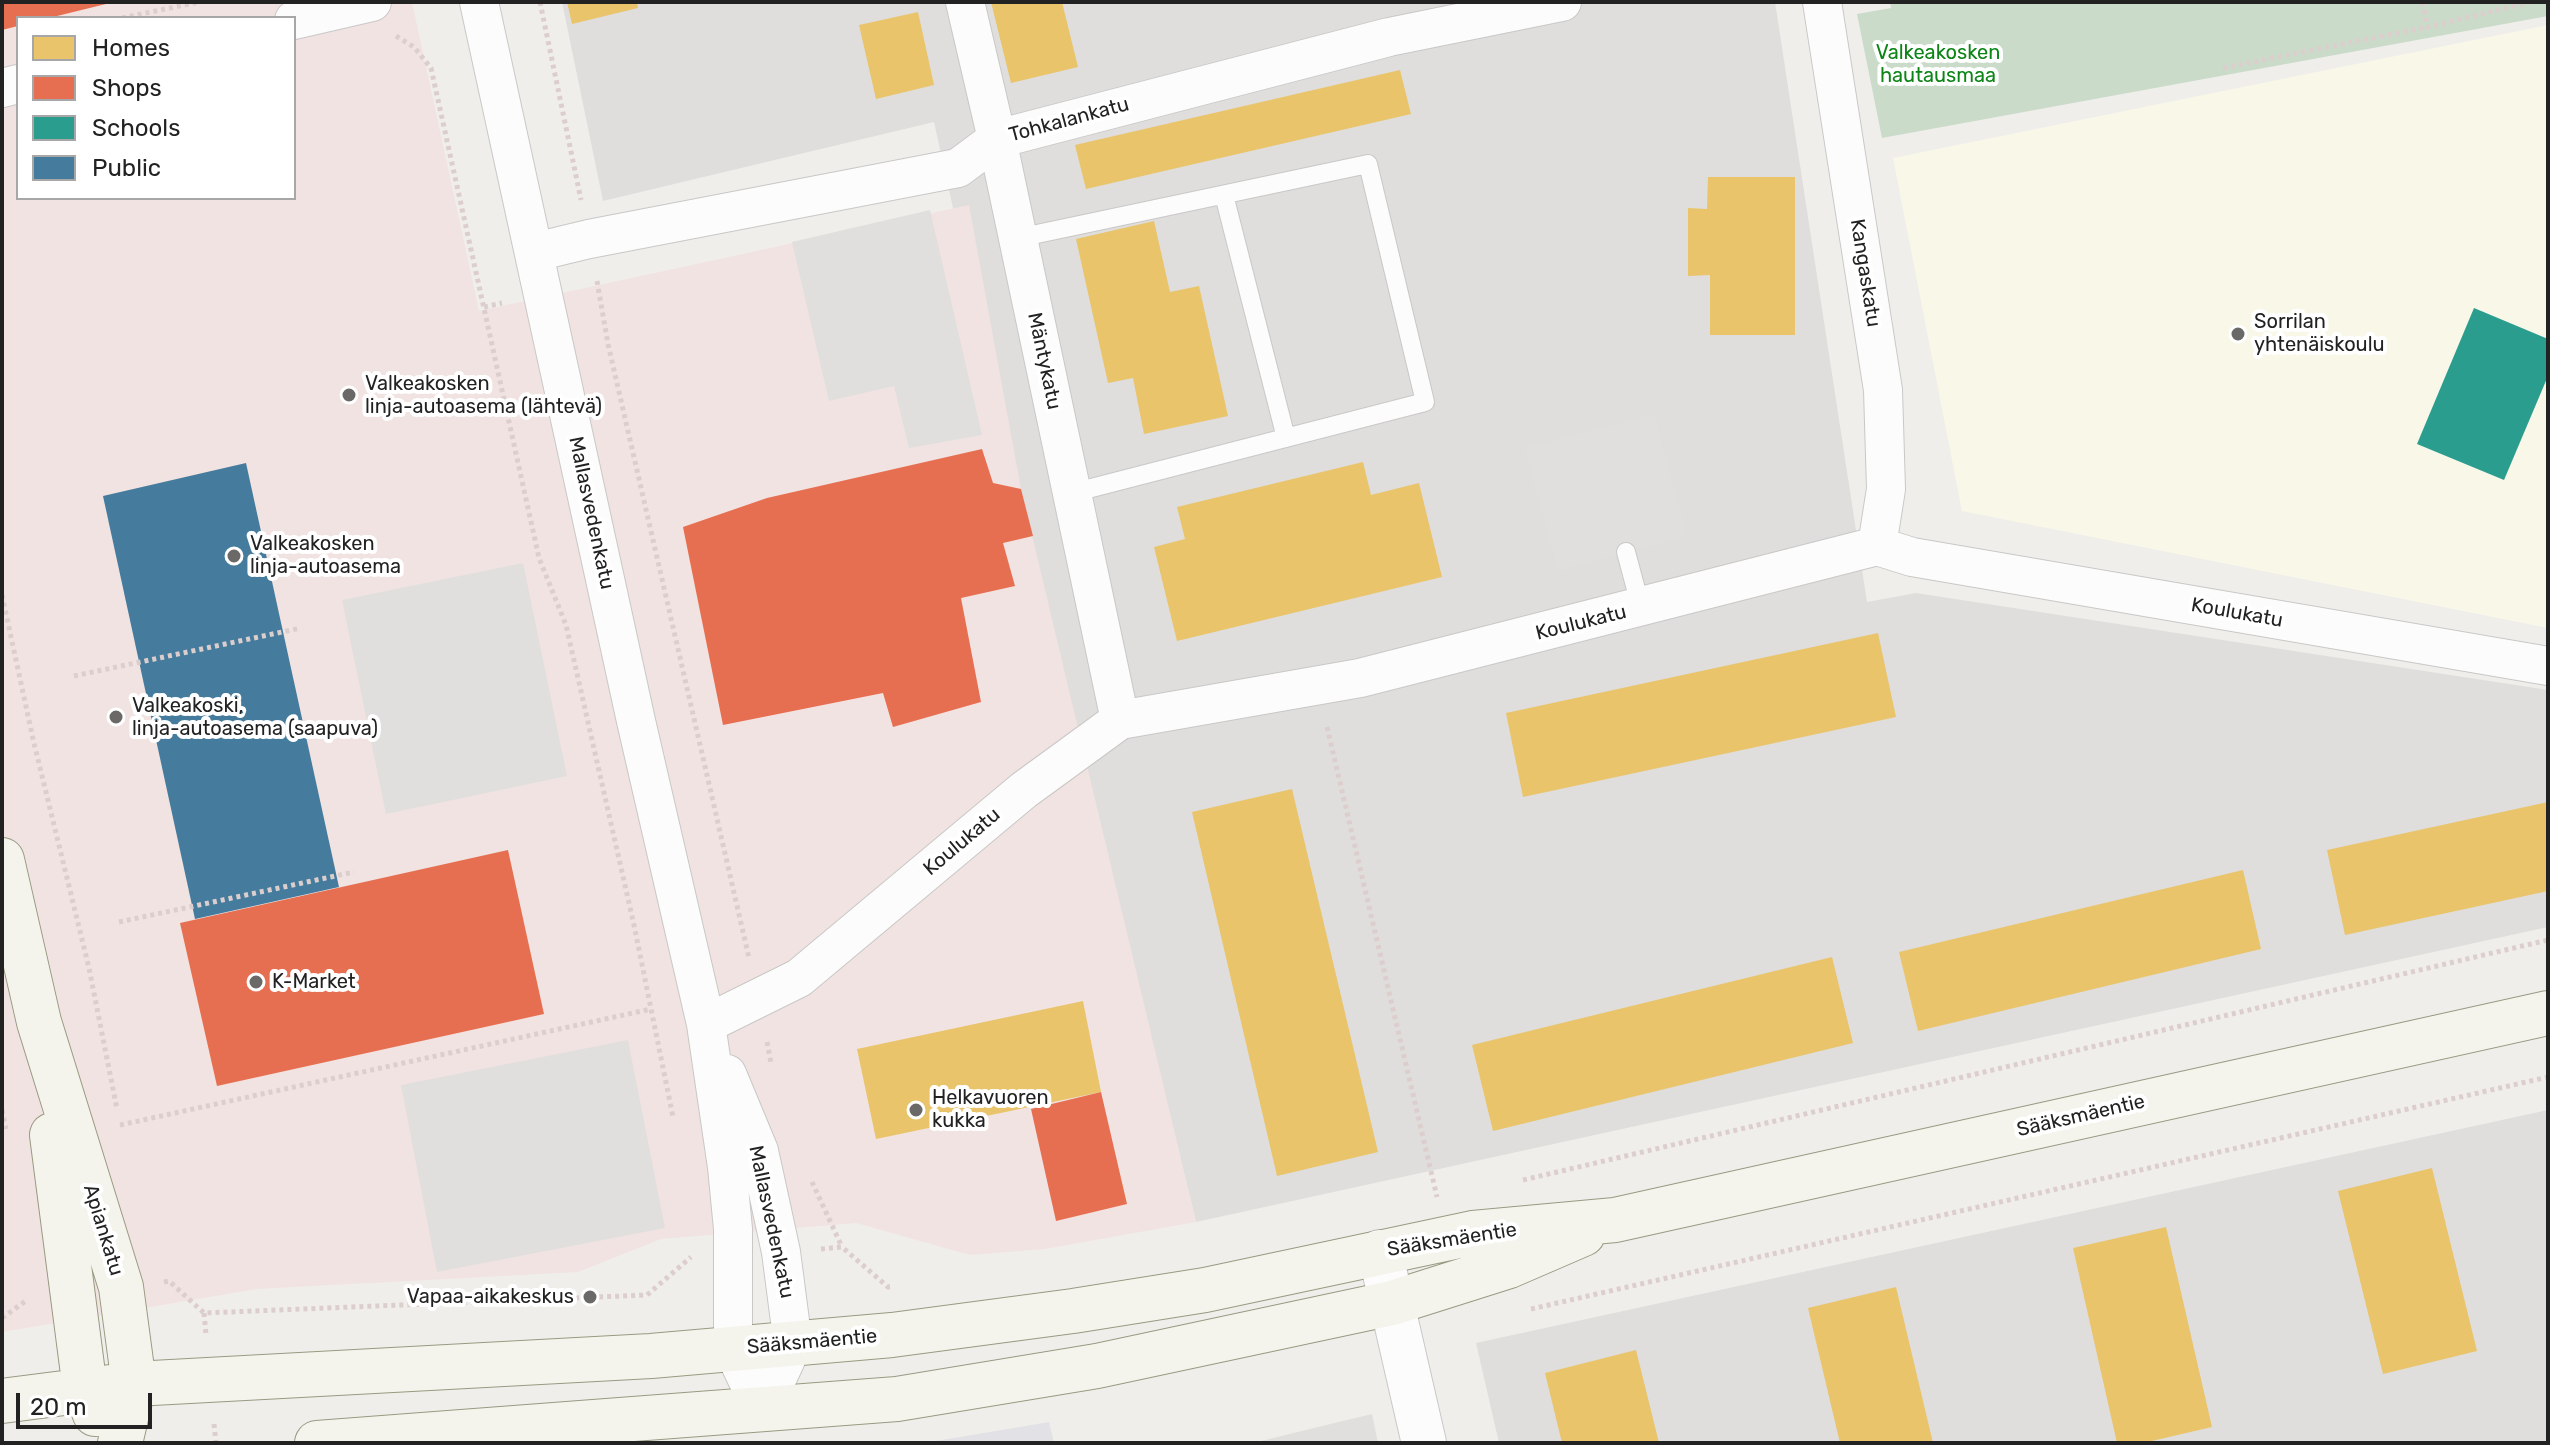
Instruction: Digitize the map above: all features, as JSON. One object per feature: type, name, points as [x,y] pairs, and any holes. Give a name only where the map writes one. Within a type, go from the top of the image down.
[{"type":"main road","name":"Apiankatu","points":[[2,860],[39,1022],[121,1287],[134,1384],[120,1443]]},
{"type":"main road","name":"Sääksmäentie","points":[[2,1401],[134,1384],[609,1359],[793,1344],[892,1335],[1073,1311],[1205,1290],[1473,1233],[1615,1220],[2548,1013]]},
{"type":"main road","name":"Apiankatu","points":[[39,1022],[85,1389],[105,1443]]},
{"type":"main road","name":"Sääksmäentie","points":[[317,1443],[897,1399],[1097,1366],[1392,1303],[1509,1266],[1615,1220]]},
{"type":"street","name":"Mallasvedenkatu","points":[[479,2],[636,721],[706,1024],[733,1229],[733,1349],[762,1411]]},
{"type":"street","name":"Mäntykatu","points":[[965,2],[1120,720]]},
{"type":"street","name":"Tohkalankatu","points":[[535,252],[958,168],[997,139],[1389,37],[1562,2]]},
{"type":"street","name":"Kangaskatu","points":[[1822,2],[1883,390],[1886,489],[1877,546]]},
{"type":"street","points":[[296,20],[382,17]]},
{"type":"street","name":"Koulukatu","points":[[706,1024],[799,978],[1024,790],[1120,720],[1360,678],[1877,546],[1927,560],[2548,666]]},
{"type":"street","name":"Mallasvedenkatu","points":[[706,1024],[759,1151],[781,1252],[793,1344]]},
{"type":"street","points":[[1380,1252],[1424,1443]]},
{"type":"street","points":[[762,1411],[793,1344]]},
{"type":"lane","points":[[1018,238],[1368,164],[1425,402],[1072,493]]},
{"type":"lane","points":[[1224,195],[1286,438]]},
{"type":"lane","points":[[1626,552],[1641,608]]},
{"type":"path","points":[[132,16],[199,2]]},
{"type":"path","points":[[540,2],[608,344],[774,1075]]},
{"type":"path","points":[[2422,2],[2428,27]]},
{"type":"path","points":[[2223,68],[2428,27],[2530,2]]},
{"type":"path","points":[[382,17],[431,68],[539,558],[566,625],[675,1127]]},
{"type":"path","points":[[2,595],[33,739],[89,968],[124,1139]]},
{"type":"path","points":[[74,676],[301,628]]},
{"type":"path","points":[[1326,726],[1438,1199]]},
{"type":"path","points":[[119,922],[354,872]]},
{"type":"path","points":[[1513,1182],[2548,940]]},
{"type":"path","points":[[120,1125],[651,1009]]},
{"type":"path","points":[[1523,1311],[2548,1077]]},
{"type":"path","points":[[808,1173],[842,1247],[888,1287],[903,1286]]},
{"type":"path","points":[[689,1243],[691,1257]]},
{"type":"path","points":[[781,1252],[842,1247]]},
{"type":"path","points":[[162,1268],[169,1281],[204,1313],[647,1295],[691,1257],[734,1256]]},
{"type":"path","points":[[121,1287],[169,1281]]},
{"type":"path","points":[[2,1318],[27,1300],[71,1292]]},
{"type":"shaded area","points":[[2,2],[412,2],[479,311],[969,205],[1021,489],[1196,1222],[1045,1249],[970,1255],[856,1223],[661,1239],[578,1272],[257,1289],[2,1332]]},
{"type":"shaded area","points":[[562,2],[1775,2],[1867,602],[1916,593],[2548,690],[2548,927],[1196,1222],[996,403],[934,122],[603,201]]},
{"type":"shaded area","name":"Sorrilan yhtenäiskoulu","points":[[2548,25],[2548,628],[1962,511],[1893,158]]},
{"type":"shaded area","points":[[930,210],[982,435],[909,448],[894,386],[829,401],[792,242]]},
{"type":"shaded area","points":[[1654,414],[1687,536],[1558,571],[1525,448]]},
{"type":"shaded area","points":[[523,563],[567,776],[386,814],[342,600]]},
{"type":"shaded area","points":[[628,1040],[665,1228],[437,1272],[401,1085]]},
{"type":"shaded area","points":[[2548,1110],[2548,1443],[1499,1443],[1476,1343]]},
{"type":"shaded area","points":[[1372,1414],[1378,1443],[1253,1443],[1318,1427]]},
{"type":"shaded area","points":[[1049,1422],[1054,1443],[923,1443],[972,1435]]},
{"type":"green space","name":"Valkeakosken hautausmaa","points":[[1890,2],[2548,2],[2548,16],[1882,138],[1857,14],[1891,8]]},
{"type":"building: Homes","points":[[567,2],[637,2],[638,8],[572,24]]},
{"type":"building: Homes","points":[[991,2],[1062,2],[1078,67],[1011,83]]},
{"type":"building: Homes","points":[[918,12],[934,85],[876,99],[859,25]]},
{"type":"building: Homes","points":[[1400,70],[1411,114],[1086,189],[1075,145]]},
{"type":"building: Homes","points":[[1708,177],[1795,177],[1795,335],[1710,335],[1710,275],[1688,276],[1688,208],[1707,209]]},
{"type":"building: Homes","points":[[1154,221],[1170,292],[1199,286],[1228,416],[1144,434],[1133,378],[1108,383],[1076,239]]},
{"type":"building: Homes","points":[[1363,462],[1371,495],[1419,483],[1442,577],[1177,641],[1154,547],[1185,539],[1177,507]]},
{"type":"building: Homes","points":[[1878,633],[1896,717],[1523,797],[1506,713]]},
{"type":"building: Homes","points":[[1292,789],[1378,1152],[1277,1176],[1192,812]]},
{"type":"building: Homes","points":[[2548,802],[2548,891],[2345,935],[2327,850]]},
{"type":"building: Homes","points":[[2243,870],[2261,949],[1918,1031],[1899,952]]},
{"type":"building: Homes","points":[[1832,957],[1853,1043],[1493,1131],[1472,1045]]},
{"type":"building: Homes","points":[[1083,1001],[1101,1092],[876,1139],[857,1049]]},
{"type":"building: Homes","points":[[2432,1168],[2477,1351],[2383,1374],[2338,1191]]},
{"type":"building: Homes","points":[[2166,1227],[2212,1427],[2143,1443],[2117,1443],[2073,1248]]},
{"type":"building: Homes","points":[[1896,1287],[1933,1443],[1840,1443],[1808,1308]]},
{"type":"building: Homes","points":[[1636,1350],[1659,1443],[1562,1443],[1545,1373]]},
{"type":"building: Shops","points":[[2,2],[110,2],[57,16],[16,16],[16,26],[2,30]]},
{"type":"building: Shops","points":[[982,449],[993,483],[1021,489],[1033,536],[1003,543],[1015,586],[961,598],[981,702],[893,727],[883,693],[723,725],[683,527],[767,498]]},
{"type":"building: Shops","points":[[508,850],[544,1014],[217,1086],[180,923]]},
{"type":"building: Shops","points":[[1101,1092],[1127,1204],[1056,1221],[1031,1109]]},
{"type":"building: Schools","points":[[2474,308],[2548,339],[2548,376],[2504,480],[2417,444]]},
{"type":"building: Public","points":[[246,463],[339,887],[195,919],[103,496]]},
{"type":"place","name":"Sorrilan yhtenäiskoulu","points":[[2238,334]]},
{"type":"place","name":"Valkeakosken linja-autoasema (lähtevä)","points":[[349,395]]},
{"type":"place","name":"Valkeakosken linja-autoasema","points":[[234,556]]},
{"type":"place","name":"Valkeakoski, linja-autoasema (saapuva)","points":[[116,717]]},
{"type":"place","name":"K-Market","points":[[256,982]]},
{"type":"place","name":"Helkavuoren kukka","points":[[916,1110]]},
{"type":"place","name":"Vapaa-aikakeskus","points":[[590,1297]]}]
